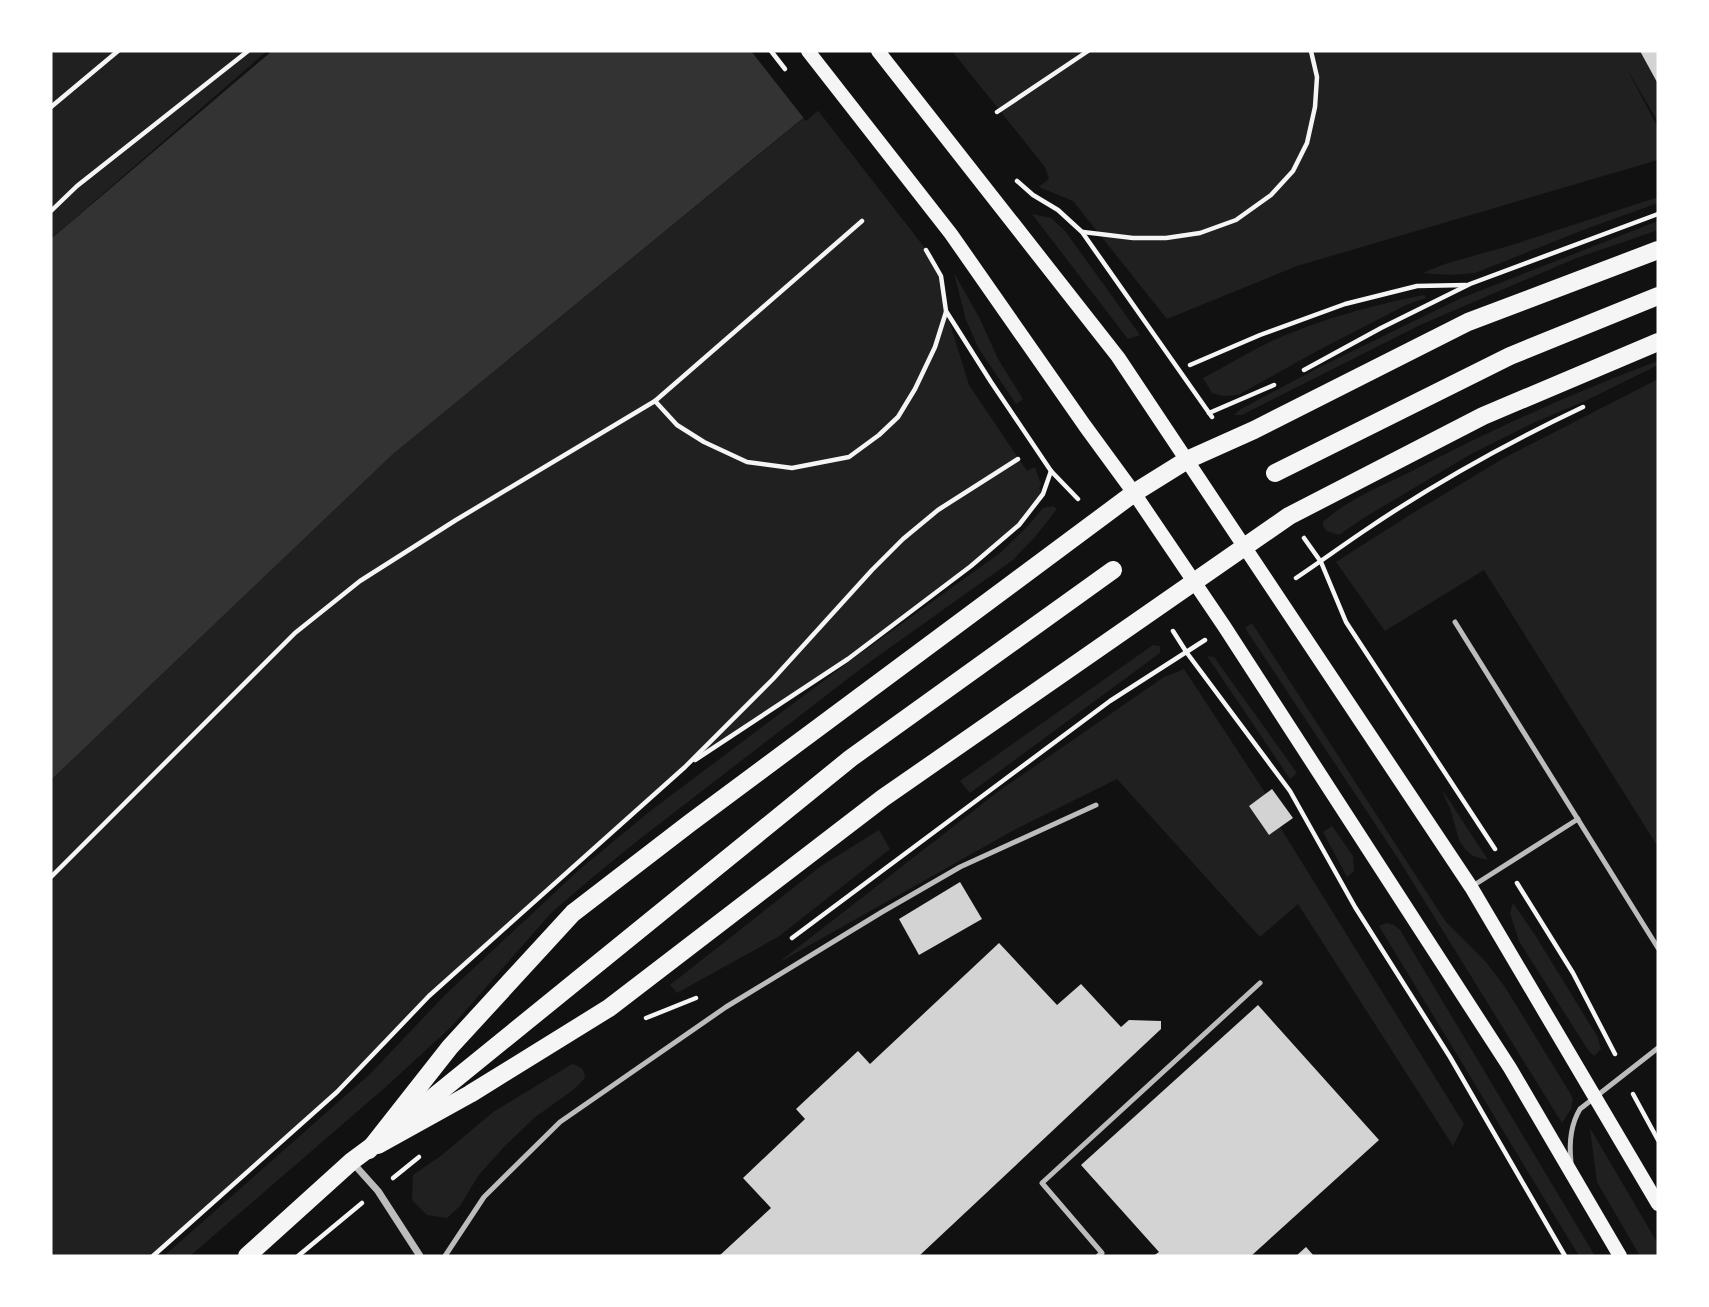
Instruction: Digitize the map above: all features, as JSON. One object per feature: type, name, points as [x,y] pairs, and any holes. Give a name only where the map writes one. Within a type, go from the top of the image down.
[{"type":"main road","points":[[808,51],[951,234],[1084,426],[1134,493],[1224,626],[1510,1068],[1620,1256]]},
{"type":"main road","points":[[878,51],[1118,357],[1471,887],[1658,1204]]},
{"type":"main road","points":[[369,1150],[450,1047],[572,913],[690,822],[1134,493],[1187,460],[1234,440],[1468,322],[1658,250]]},
{"type":"main road","points":[[1275,473],[1510,356],[1658,296]]},
{"type":"main road","points":[[247,1256],[352,1161],[470,1094],[609,1008],[883,798],[1289,516],[1483,416],[1658,342]]},
{"type":"main road","points":[[369,1150],[851,758],[1112,570]]},
{"type":"street","points":[[352,1161],[378,1191],[420,1256]]},
{"type":"lane","points":[[1455,622],[1658,948]]},
{"type":"lane","points":[[445,1256],[484,1197],[560,1122],[726,1007],[882,912],[960,867],[1096,805]]},
{"type":"lane","points":[[1471,887],[1578,819]]},
{"type":"lane","points":[[1098,1256],[1102,1253],[1042,1182],[1260,983]]},
{"type":"lane","points":[[1574,1177],[1570,1152],[1576,1115],[1594,1097],[1658,1048]]},
{"type":"path","points":[[51,107],[118,51]]},
{"type":"path","points":[[51,211],[77,187],[248,51]]},
{"type":"path","points":[[997,112],[1087,51]]},
{"type":"path","points":[[1082,232],[1132,238],[1166,238],[1200,233],[1236,220],[1271,195],[1293,171],[1307,143],[1315,107],[1317,77],[1311,51]]},
{"type":"path","points":[[1017,181],[1032,195],[1058,210],[1082,232],[1209,413],[1234,440]]},
{"type":"path","points":[[1297,374],[1470,284],[1658,214]]},
{"type":"path","points":[[51,877],[295,634],[329,606],[360,581],[456,520],[655,401],[862,221]]},
{"type":"path","points":[[928,252],[941,276],[946,311],[991,382],[1051,471],[1098,519]]},
{"type":"path","points":[[1190,365],[1260,335],[1345,304],[1417,286],[1470,284]]},
{"type":"path","points":[[655,401],[677,425],[704,442],[747,462],[792,468],[849,457],[898,417],[915,390],[935,346],[946,311]]},
{"type":"path","points":[[1209,413],[1285,380]]},
{"type":"path","points":[[1275,592],[1368,528],[1442,483],[1588,405]]},
{"type":"path","points":[[152,1256],[337,1093],[429,996],[685,767],[773,679],[903,539],[938,510],[1018,459]]},
{"type":"path","points":[[685,767],[848,659],[971,566],[1019,525],[1043,494],[1051,471]]},
{"type":"path","points":[[1289,516],[1321,562]]},
{"type":"path","points":[[1159,607],[1186,653],[1290,791],[1355,907],[1450,1057],[1566,1256]]},
{"type":"path","points":[[790,940],[1110,701],[1224,626]]},
{"type":"path","points":[[644,1019],[707,994]]},
{"type":"path","points":[[298,1256],[420,1157]]},
{"type":"shaded area","points":[[51,51],[267,51],[51,239]]},
{"type":"shaded area","points":[[272,51],[885,51],[393,454],[51,780],[51,239]]},
{"type":"shaded area","points":[[952,51],[1640,51],[1658,84],[1658,122],[1626,67],[1658,128],[1658,160],[1297,266],[1167,319],[1073,201],[1039,187],[1049,179],[1045,167]]},
{"type":"shaded area","points":[[816,108],[928,252],[941,276],[946,311],[969,385],[1027,471],[1035,467],[1041,484],[1039,488],[1043,494],[1019,525],[971,566],[848,659],[685,767],[429,996],[337,1092],[153,1256],[51,1256],[51,780],[393,454]]},
{"type":"shaded area","points":[[1658,197],[1658,203],[1475,273],[1422,273],[1448,263]]},
{"type":"shaded area","points":[[1032,214],[1051,218],[1065,231],[1140,335],[1128,339]]},
{"type":"shaded area","points":[[1658,221],[1658,230],[1574,259],[1420,325],[1242,415],[1234,415],[1318,368],[1459,299]]},
{"type":"shaded area","points":[[954,273],[980,319],[998,359],[1023,399],[1016,404],[979,349],[966,320]]},
{"type":"shaded area","points":[[1424,295],[1426,298],[1406,305],[1238,395],[1212,393],[1203,378],[1291,333],[1367,308]]},
{"type":"shaded area","points":[[1658,361],[1658,365],[1471,454],[1339,535],[1327,531],[1323,526],[1323,522],[1354,500],[1472,441],[1564,399]]},
{"type":"shaded area","points":[[1658,379],[1658,847],[1484,570],[1385,631],[1336,562],[1504,458]]},
{"type":"shaded area","points":[[1053,506],[1057,509],[1013,560],[867,664],[641,838],[551,913],[452,1026],[388,1085],[190,1256],[164,1256],[370,1074],[445,995],[579,870],[649,812],[858,655],[1000,553],[1043,508]]},
{"type":"shaded area","points":[[1252,623],[1446,922],[1485,961],[1505,987],[1573,1098],[1571,1109],[1562,1123],[1399,860],[1245,628]]},
{"type":"shaded area","points":[[1153,645],[1160,646],[1160,653],[970,793],[960,781]]},
{"type":"shaded area","points":[[1207,656],[1214,657],[1297,773],[1290,779]]},
{"type":"shaded area","points":[[1184,669],[1266,794],[1249,806],[1280,827],[1464,1124],[1453,1146],[1298,904],[1260,937],[1117,779],[1014,830],[778,963],[999,791],[1164,677]]},
{"type":"shaded area","points":[[1441,788],[1488,860],[1473,856],[1459,840]]},
{"type":"shaded area","points":[[1332,826],[1353,856],[1354,871],[1347,877],[1323,832]]},
{"type":"shaded area","points":[[879,830],[890,849],[778,937],[677,993],[670,985],[821,866]]},
{"type":"shaded area","points":[[1513,903],[1597,1036],[1601,1049],[1594,1056],[1519,941],[1510,913]]},
{"type":"shaded area","points":[[1387,923],[1400,930],[1595,1256],[1579,1256],[1379,926]]},
{"type":"shaded area","points":[[572,1064],[582,1068],[585,1078],[534,1118],[504,1147],[478,1176],[460,1206],[447,1218],[427,1215],[412,1200],[413,1175],[442,1155],[493,1112]]},
{"type":"shaded area","points":[[1590,1128],[1658,1244],[1658,1256],[1640,1256],[1597,1182]]},
{"type":"pier","points":[[751,51],[888,51],[806,121]]},
{"type":"building","points":[[1640,51],[1658,51],[1658,84]]},
{"type":"building","points":[[1272,789],[1293,818],[1269,835],[1249,806]]},
{"type":"building","points":[[960,882],[982,919],[919,955],[899,919]]},
{"type":"building","points":[[999,943],[1057,1005],[1081,984],[1121,1027],[1129,1020],[1161,1021],[1161,1029],[919,1256],[719,1256],[771,1208],[743,1178],[805,1119],[796,1109],[858,1051],[870,1064]]},
{"type":"building","points":[[1258,1005],[1379,1140],[1251,1256],[1153,1256],[1159,1252],[1081,1165]]},
{"type":"building","points":[[1306,1247],[1314,1256],[1296,1256]]}]
